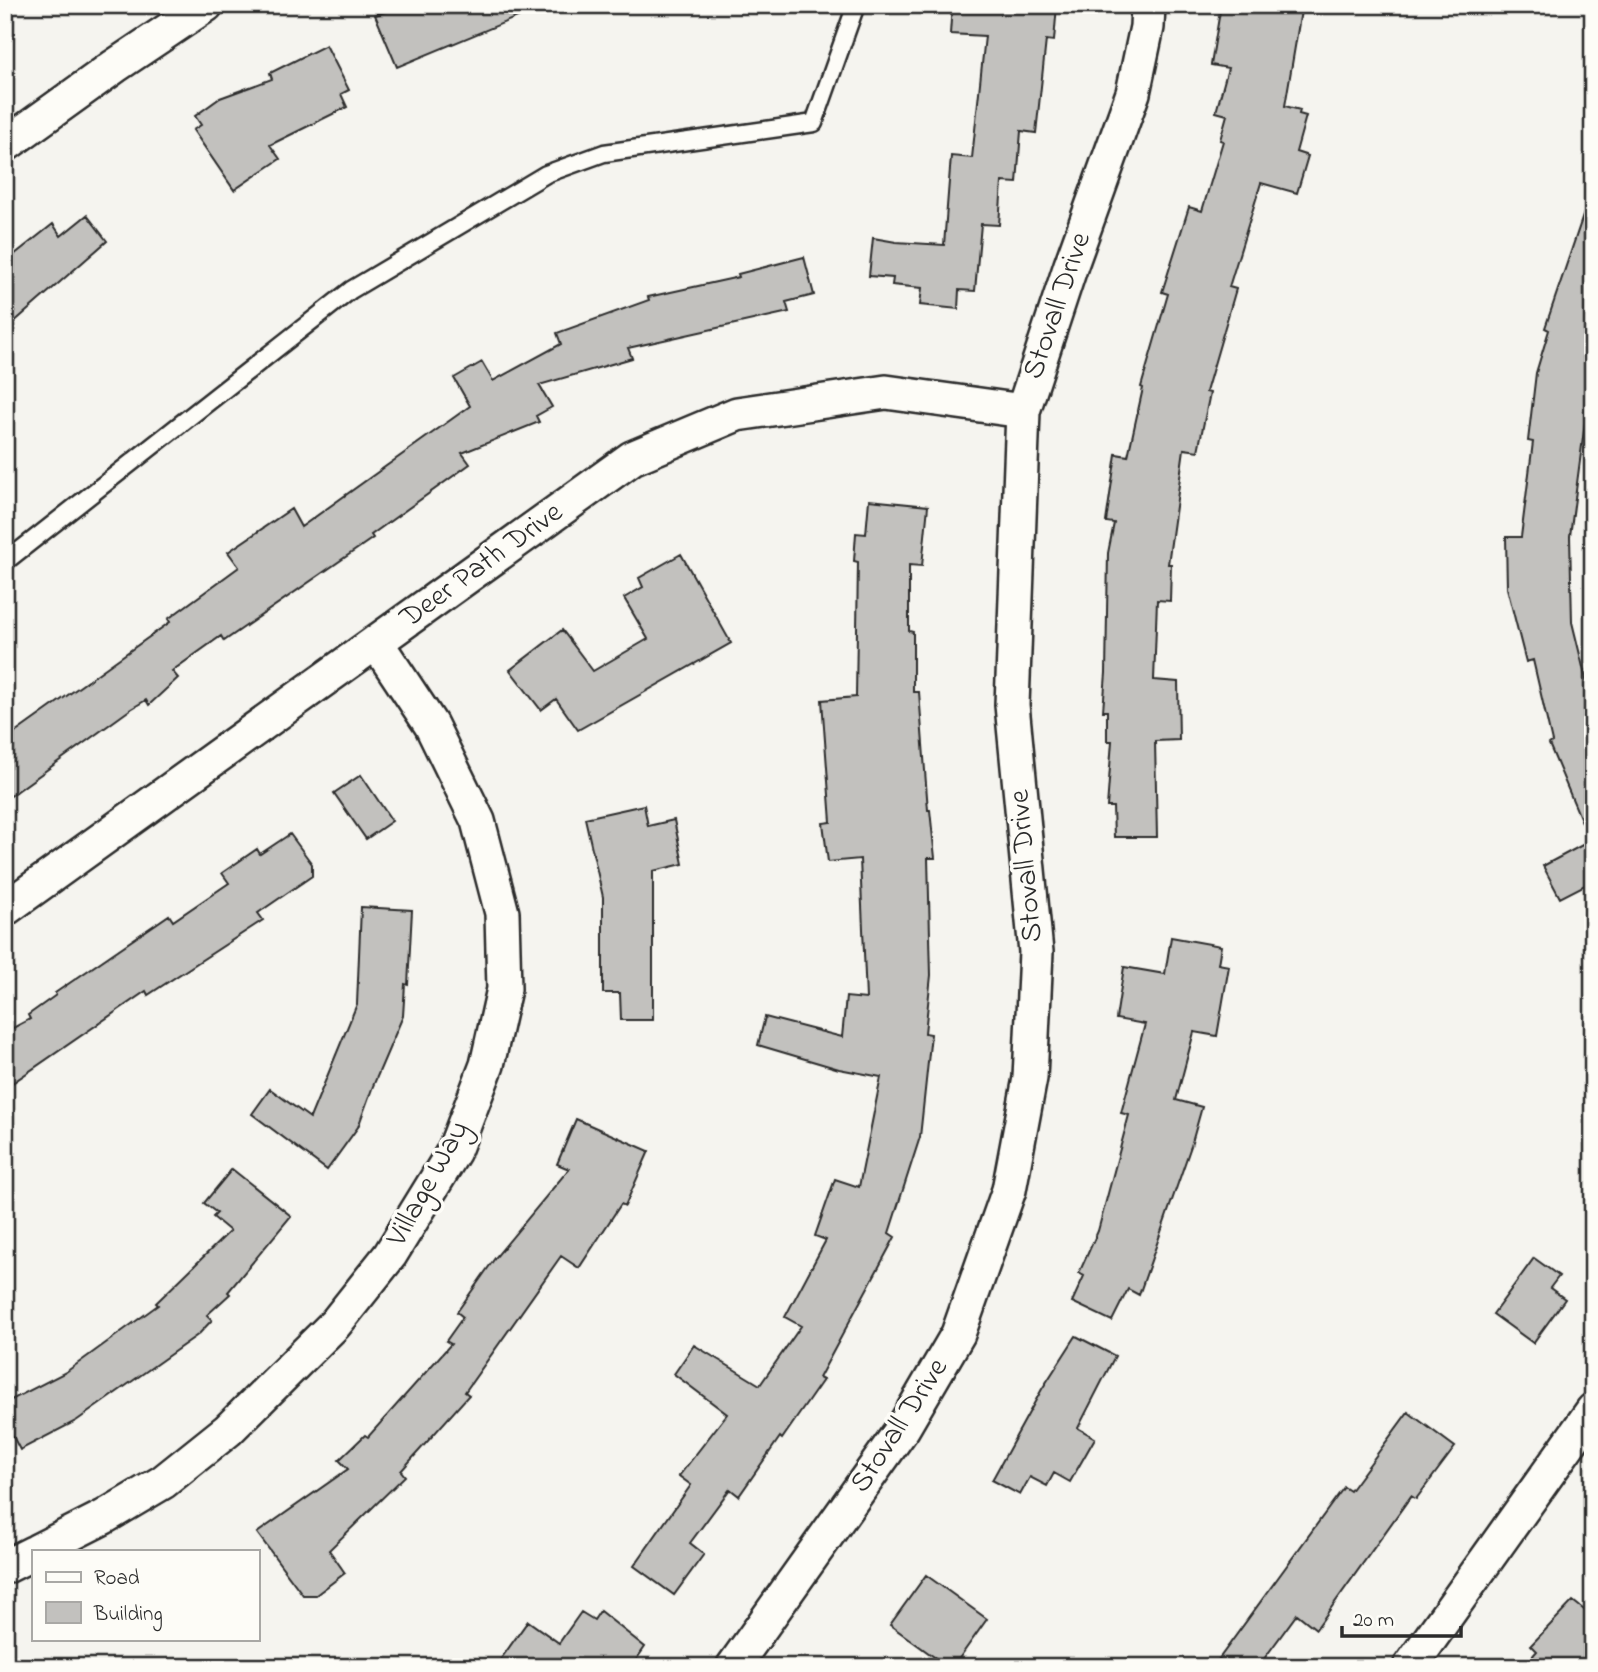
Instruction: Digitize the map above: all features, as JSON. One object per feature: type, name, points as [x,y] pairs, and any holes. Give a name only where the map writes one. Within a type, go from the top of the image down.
[{"type":"street","points":[[5,145],[206,5]]},
{"type":"street","name":"Stovall Drive","points":[[733,1667],[904,1428],[958,1334],[1009,1190],[1030,1078],[1036,952],[1012,705],[1023,411],[1071,265],[1133,93],[1147,27],[1148,5]]},
{"type":"street","name":"Deer Path Drive","points":[[5,909],[632,458],[737,414],[886,393],[1023,411]]},
{"type":"street","name":"Village Way","points":[[39,1550],[104,1517],[163,1482],[228,1430],[335,1324],[390,1255],[454,1152],[482,1078],[504,989],[502,913],[478,821],[431,725],[376,642]]},
{"type":"street","points":[[1410,1667],[1593,1410]]},
{"type":"street","name":"Village Way","points":[[5,1567],[32,1554]]},
{"type":"lane","points":[[5,562],[351,290],[546,174],[604,153],[814,123],[856,5]]},
{"type":"building","points":[[408,5],[544,6],[397,67],[375,15]]},
{"type":"building","points":[[952,5],[1057,5],[1054,41],[1046,40],[1036,133],[1021,131],[1017,183],[1002,182],[999,225],[981,224],[975,291],[959,290],[958,309],[920,305],[922,288],[892,285],[893,278],[869,276],[873,238],[944,245],[951,156],[972,158],[985,36],[950,34]]},
{"type":"building","points":[[1221,5],[1302,5],[1285,106],[1300,110],[1299,114],[1306,116],[1296,152],[1308,156],[1297,193],[1261,183],[1229,287],[1236,289],[1206,392],[1210,393],[1198,451],[1184,449],[1168,564],[1171,564],[1170,601],[1157,600],[1154,680],[1178,682],[1179,740],[1155,741],[1157,837],[1114,837],[1113,807],[1107,807],[1112,741],[1107,741],[1107,711],[1103,711],[1108,553],[1114,523],[1106,522],[1116,454],[1128,456],[1143,388],[1141,387],[1168,294],[1162,292],[1189,207],[1202,211],[1223,141],[1220,140],[1227,115],[1216,112],[1228,68],[1211,65]]},
{"type":"building","points":[[326,45],[349,90],[341,94],[347,107],[270,145],[280,159],[234,190],[193,130],[201,125],[195,116],[220,98],[272,79],[270,73]]},
{"type":"building","points":[[1587,204],[1593,205],[1593,330],[1584,357],[1593,360],[1593,384],[1588,400],[1570,536],[1572,622],[1593,708],[1593,881],[1560,898],[1543,866],[1590,841],[1549,744],[1552,742],[1533,660],[1526,662],[1507,588],[1506,537],[1521,537],[1533,442],[1528,441],[1536,373],[1549,330],[1545,328]]},
{"type":"building","points":[[87,215],[107,241],[5,330],[5,262],[53,224],[61,236]]},
{"type":"building","points":[[804,257],[814,295],[786,302],[789,312],[628,348],[632,358],[539,385],[552,407],[536,416],[539,422],[462,453],[470,464],[371,535],[373,538],[224,641],[221,636],[172,671],[178,678],[149,705],[146,700],[131,709],[5,800],[5,740],[170,622],[168,619],[239,567],[228,552],[291,509],[301,527],[470,406],[454,378],[482,362],[493,381],[561,344],[557,333],[649,300],[648,297],[739,277],[738,274]]},
{"type":"building","points":[[869,500],[928,506],[922,566],[909,565],[913,692],[919,692],[928,810],[935,858],[928,858],[931,975],[925,1033],[931,1034],[920,1137],[889,1233],[895,1237],[819,1378],[823,1380],[739,1496],[730,1489],[690,1543],[704,1554],[674,1595],[634,1566],[691,1485],[679,1476],[727,1414],[674,1374],[694,1345],[760,1385],[801,1326],[785,1317],[826,1240],[815,1236],[835,1179],[859,1187],[881,1077],[839,1069],[758,1045],[765,1017],[842,1037],[846,997],[866,999],[860,859],[828,862],[823,823],[831,822],[822,700],[856,697],[858,562],[854,561],[856,533],[866,534]]},
{"type":"building","points":[[681,554],[731,643],[578,730],[556,699],[541,710],[510,670],[562,630],[593,671],[648,639],[624,598],[643,587],[639,578]]},
{"type":"building","points":[[361,775],[392,821],[366,839],[334,793]]},
{"type":"building","points":[[644,805],[648,826],[674,820],[683,864],[653,871],[653,1020],[621,1020],[620,993],[603,993],[603,897],[585,818]]},
{"type":"building","points":[[290,834],[312,864],[312,876],[258,913],[263,920],[148,995],[146,991],[5,1088],[5,1032],[30,1019],[28,1015],[56,995],[55,993],[169,915],[173,921],[229,883],[222,873],[257,849],[260,854]]},
{"type":"building","points":[[361,907],[412,910],[408,985],[405,984],[403,1016],[358,1127],[327,1170],[252,1114],[270,1089],[310,1118],[357,1004]]},
{"type":"building","points":[[1171,937],[1221,946],[1218,964],[1229,966],[1217,1036],[1194,1032],[1176,1100],[1202,1107],[1191,1146],[1139,1295],[1128,1289],[1112,1321],[1072,1302],[1084,1276],[1079,1273],[1098,1231],[1129,1115],[1121,1113],[1145,1024],[1116,1019],[1124,967],[1165,974]]},
{"type":"building","points":[[576,1119],[649,1151],[625,1206],[621,1204],[579,1268],[561,1256],[465,1392],[469,1395],[401,1471],[405,1476],[329,1550],[345,1573],[316,1595],[303,1595],[257,1533],[348,1469],[339,1460],[365,1435],[368,1437],[451,1344],[446,1341],[463,1317],[457,1312],[495,1258],[569,1169],[557,1164]]},
{"type":"building","points":[[232,1169],[291,1216],[228,1292],[230,1294],[207,1315],[212,1320],[199,1334],[76,1421],[20,1450],[5,1421],[5,1403],[66,1372],[158,1305],[156,1303],[230,1231],[213,1217],[217,1213],[204,1203]]},
{"type":"building","points":[[1534,1258],[1559,1276],[1550,1288],[1565,1299],[1533,1343],[1493,1314]]},
{"type":"building","points":[[1076,1336],[1115,1356],[1078,1428],[1095,1438],[1070,1482],[1054,1473],[1047,1486],[1030,1477],[1020,1495],[992,1480],[1042,1389]]},
{"type":"building","points":[[1408,1412],[1455,1447],[1416,1499],[1411,1496],[1316,1629],[1297,1614],[1258,1667],[1213,1667],[1344,1487],[1350,1491]]},
{"type":"building","points":[[926,1575],[987,1619],[953,1667],[948,1667],[890,1625]]},
{"type":"building","points":[[1573,1601],[1593,1617],[1593,1667],[1523,1667],[1537,1651],[1531,1645]]},
{"type":"building","points":[[600,1611],[645,1647],[631,1667],[495,1667],[528,1621],[559,1643],[581,1612],[594,1620]]}]
